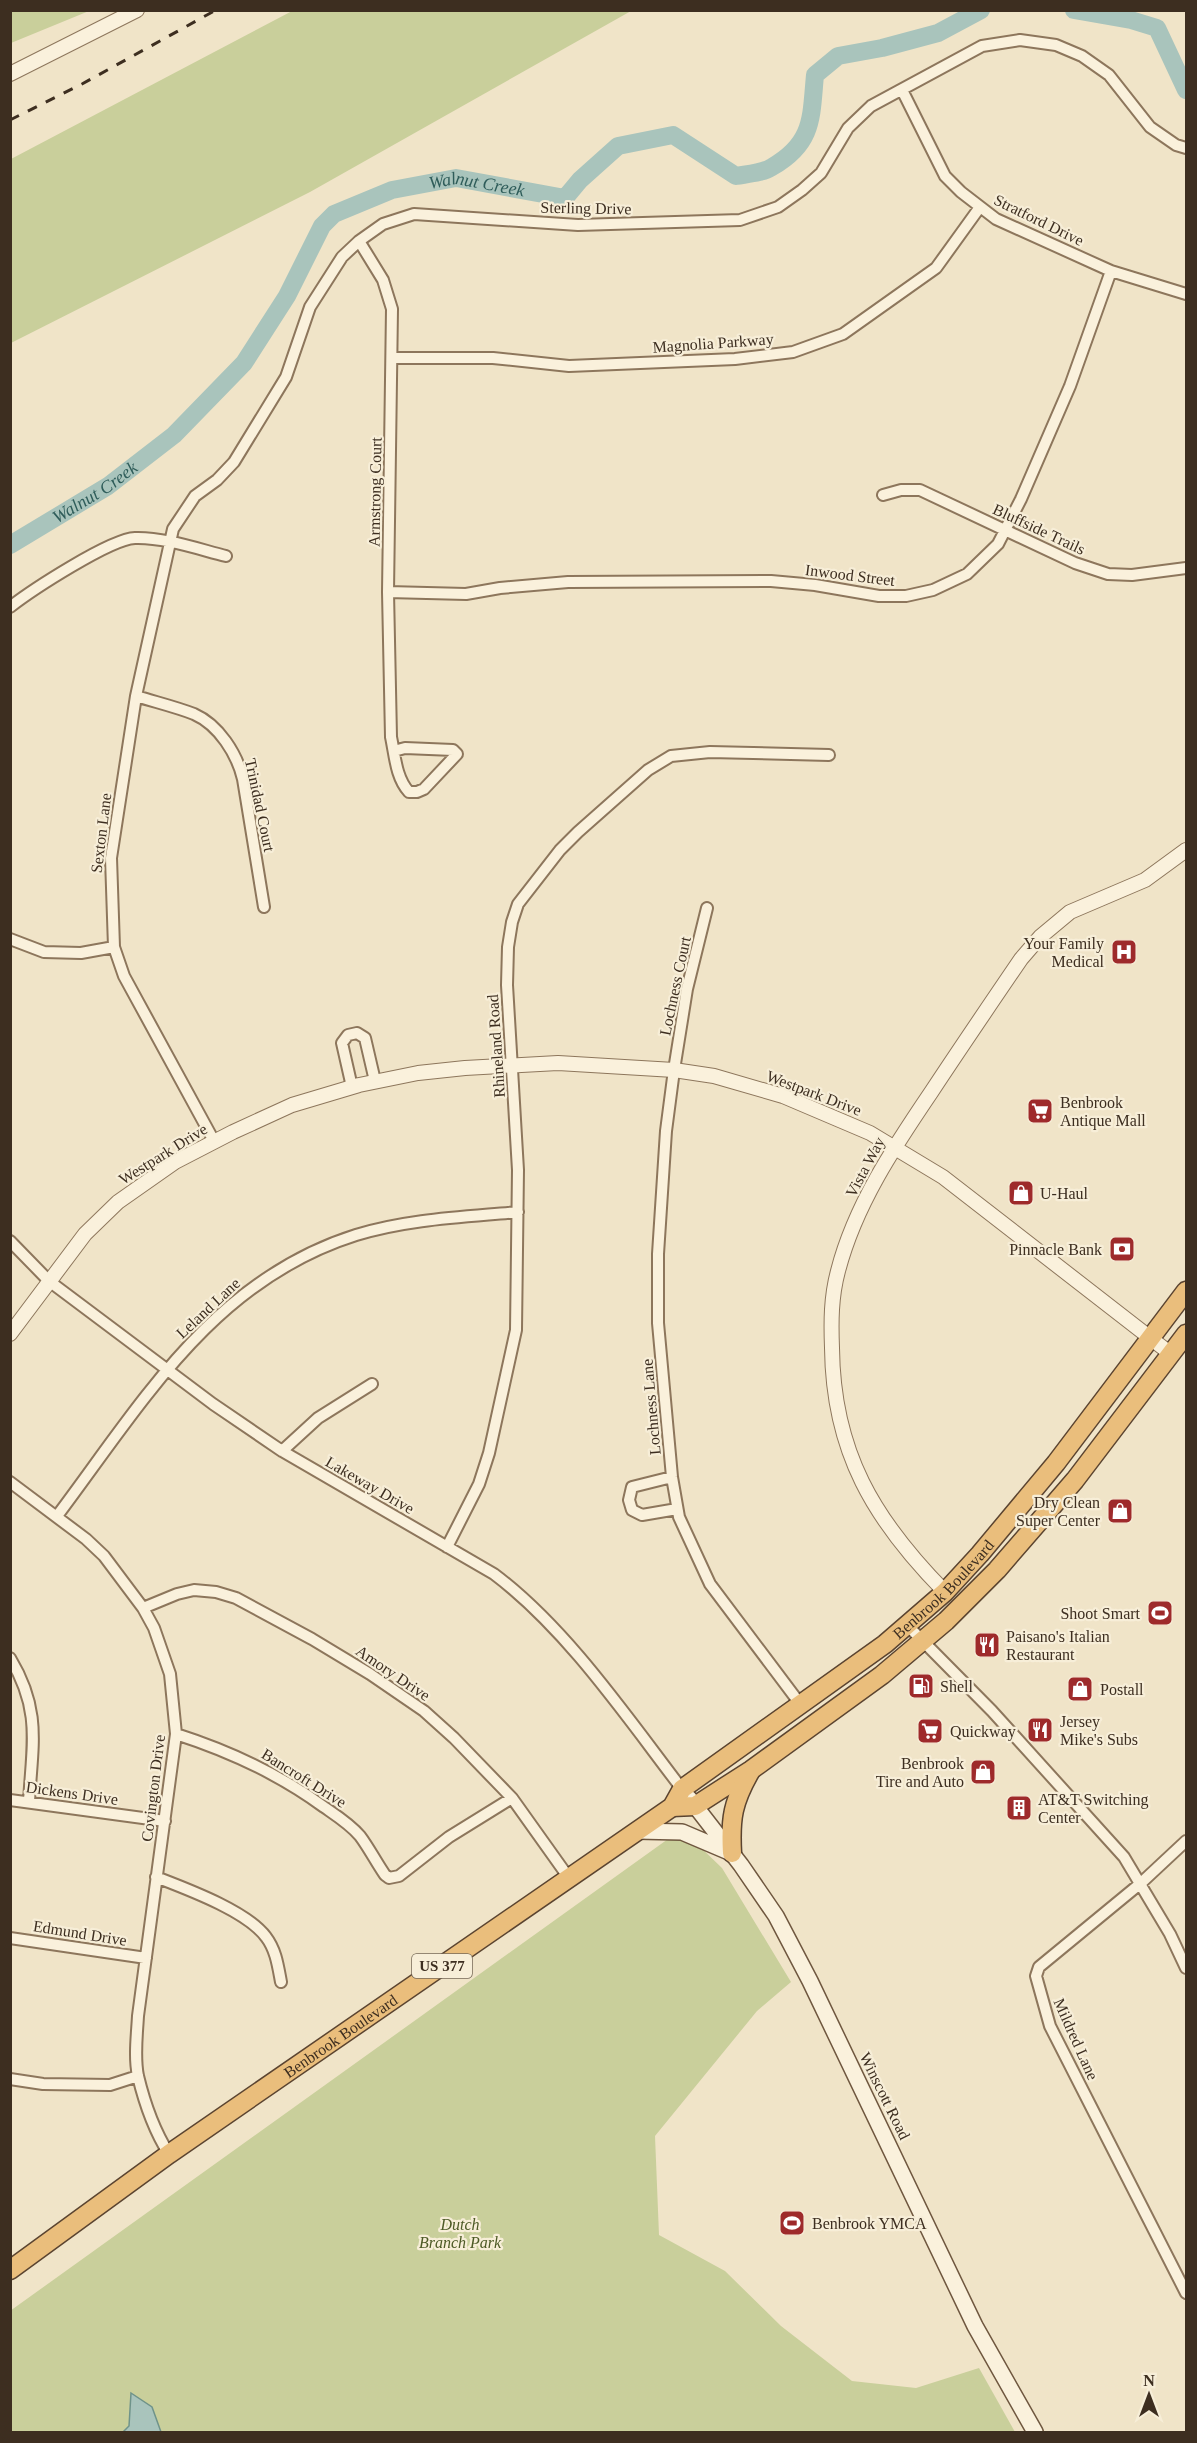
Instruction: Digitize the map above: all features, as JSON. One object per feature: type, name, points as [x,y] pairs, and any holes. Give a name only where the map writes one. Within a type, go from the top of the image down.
[{"type":"highway","name":"Benbrook Boulevard","points":[[10,2270],[169,2154],[672,1807],[682,1789],[885,1644],[945,1592],[980,1554],[1056,1463],[1186,1291]]},
{"type":"highway","name":"Benbrook Boulevard","points":[[695,1806],[751,1770],[882,1676],[958,1609],[1024,1540],[1075,1480],[1186,1334]]},
{"type":"highway","points":[[732,1853],[731,1832],[734,1805],[751,1770]]},
{"type":"highway","points":[[672,1807],[695,1806]]},
{"type":"main road","name":"Winscott Road","points":[[682,1789],[732,1853],[776,1916],[975,2326],[1035,2433]]},
{"type":"main road","points":[[637,1831],[682,1832],[732,1853]]},
{"type":"street","points":[[10,74],[138,10]]},
{"type":"street","name":"Sterling Drive","points":[[169,543],[173,529],[195,496],[217,480],[234,462],[286,377],[310,306],[342,257],[359,241],[383,224],[414,214],[578,225],[740,220],[778,207],[802,190],[821,172],[848,128],[871,106],[982,46],[1020,40],[1056,45],[1082,56],[1109,75],[1150,127],[1176,145],[1186,148]]},
{"type":"street","name":"Stratford Drive","points":[[902,90],[945,176],[996,219],[1111,271],[1186,294]]},
{"type":"street","name":"Magnolia Parkway","points":[[392,358],[494,358],[569,366],[735,359],[793,352],[843,334],[936,268],[980,207]]},
{"type":"street","name":"Armstrong Court","points":[[359,241],[383,280],[392,309],[388,592],[391,737],[400,783],[409,792],[424,789],[457,754],[453,750],[405,748],[394,751]]},
{"type":"street","name":"Inwood Street","points":[[388,592],[466,594],[500,588],[568,582],[771,581],[815,585],[879,596],[906,596],[933,590],[966,574],[998,544],[1021,498],[1070,386],[1111,271]]},
{"type":"street","name":"Bluffside Trails","points":[[883,495],[901,490],[920,490],[1075,563],[1108,574],[1132,575],[1186,568]]},
{"type":"street","points":[[10,607],[111,544],[133,538],[153,539],[226,555]]},
{"type":"street","name":"Sexton Lane","points":[[169,543],[136,696],[111,858],[114,947],[124,976],[214,1141]]},
{"type":"street","name":"Trinidad Court","points":[[136,696],[196,715],[230,747],[239,763],[243,779],[264,907]]},
{"type":"street","name":"Rhineland Road","points":[[447,1547],[478,1484],[489,1453],[512,1357],[516,1330],[518,1212],[513,1066],[507,985],[508,947],[518,904],[527,890],[578,832],[648,770],[671,756],[710,752],[829,755]]},
{"type":"street","name":"Vista Way","points":[[945,1592],[897,1536],[868,1496],[847,1448],[837,1406],[832,1362],[831,1314],[838,1269],[859,1213],[894,1146],[1021,959],[1040,937],[1070,912],[1145,880],[1186,850]]},
{"type":"street","name":"Lochness Court","points":[[674,1070],[687,989],[707,908]]},
{"type":"street","points":[[10,939],[44,952],[81,953],[114,947]]},
{"type":"street","points":[[352,1087],[342,1043],[348,1035],[357,1033],[365,1038],[375,1082]]},
{"type":"street","name":"Westpark Drive","points":[[10,1334],[84,1234],[118,1202],[175,1162],[214,1141],[292,1105],[352,1087],[418,1073],[558,1063],[674,1070],[714,1076],[783,1096],[848,1123],[894,1146],[943,1177],[1171,1354]]},
{"type":"street","name":"Lochness Lane","points":[[674,1070],[666,1131],[658,1254],[658,1323],[672,1477],[678,1509],[694,1552],[710,1584],[801,1705]]},
{"type":"street","name":"Leland Lane","points":[[57,1516],[168,1369],[203,1329],[239,1297],[279,1269],[330,1245],[386,1228],[420,1222],[518,1212]]},
{"type":"street","name":"Lakeway Drive","points":[[10,1241],[49,1281],[213,1404],[282,1451],[494,1574],[529,1603],[628,1718],[682,1789]]},
{"type":"street","points":[[282,1451],[318,1418],[372,1384]]},
{"type":"street","points":[[672,1477],[632,1487],[629,1500],[632,1510],[642,1515],[678,1509]]},
{"type":"street","name":"Covington Drive","points":[[10,1482],[57,1516],[104,1556],[143,1608],[154,1628],[170,1674],[176,1734],[138,2016],[138,2076],[163,2145],[169,2154]]},
{"type":"street","name":"Amory Drive","points":[[143,1608],[177,1594],[194,1590],[216,1592],[236,1598],[370,1674],[424,1711],[454,1738],[512,1798],[569,1878]]},
{"type":"street","points":[[907,1625],[992,1711],[1124,1857],[1170,1934],[1186,1968]]},
{"type":"street","points":[[10,1658],[31,1702],[34,1722],[29,1802]]},
{"type":"street","name":"Bancroft Drive","points":[[176,1734],[261,1767],[314,1799],[348,1824],[360,1836],[389,1878],[399,1876],[449,1838],[512,1798]]},
{"type":"street","name":"Dickens Drive","points":[[10,1800],[165,1821]]},
{"type":"street","name":"Mildred Lane","points":[[1186,1841],[1141,1883],[1039,1967],[1036,1976],[1050,2026],[1186,2293]]},
{"type":"street","points":[[156,1877],[226,1907],[261,1931],[273,1949],[281,1982]]},
{"type":"street","name":"Edmund Drive","points":[[10,1938],[146,1958]]},
{"type":"street","points":[[10,2079],[43,2084],[110,2085],[138,2076]]},
{"type":"green space","points":[[11,10],[89,10],[89,11],[11,43]]},
{"type":"green space","points":[[294,10],[631,11],[310,192],[11,343],[11,159]]},
{"type":"green space","name":"Dutch Branch Park","points":[[675,1834],[695,1842],[722,1868],[791,1982],[757,2011],[655,2136],[659,2235],[725,2271],[781,2326],[852,2381],[916,2388],[979,2368],[1015,2432],[11,2432],[10,2311]]},
{"type":"water","points":[[131,2393],[152,2407],[161,2432],[123,2432],[129,2426]]},
{"type":"waterway","name":"Walnut Creek","points":[[10,545],[108,486],[174,435],[244,363],[287,296],[322,226],[334,214],[392,190],[456,178],[565,198],[580,180],[618,146],[673,135],[736,176],[764,171],[786,158],[803,138],[811,116],[815,75],[838,56],[882,48],[938,33],[981,10]]},
{"type":"waterway","name":"Walnut Creek","points":[[1074,10],[1131,20],[1157,28],[1186,90]]},
{"type":"railway","points":[[10,120],[82,84],[216,10]]},
{"type":"place","name":"Your Family Medical","points":[[1124,952]]},
{"type":"place","name":"Benbrook Antique Mall","points":[[1040,1111]]},
{"type":"place","name":"U-Haul","points":[[1021,1193]]},
{"type":"place","name":"Pinnacle Bank","points":[[1122,1249]]},
{"type":"place","name":"Dry Clean Super Center","points":[[1120,1511]]},
{"type":"place","name":"Shoot Smart","points":[[1160,1613]]},
{"type":"place","name":"Paisano's Italian Restaurant","points":[[987,1645]]},
{"type":"place","name":"Shell","points":[[921,1686]]},
{"type":"place","name":"Postall","points":[[1080,1689]]},
{"type":"place","name":"Jersey Mike's Subs","points":[[1040,1730]]},
{"type":"place","name":"Quickway","points":[[930,1731]]},
{"type":"place","name":"Benbrook Tire and Auto","points":[[983,1772]]},
{"type":"place","name":"AT&T Switching Center","points":[[1019,1808]]},
{"type":"place","name":"Benbrook YMCA","points":[[792,2223]]}]
